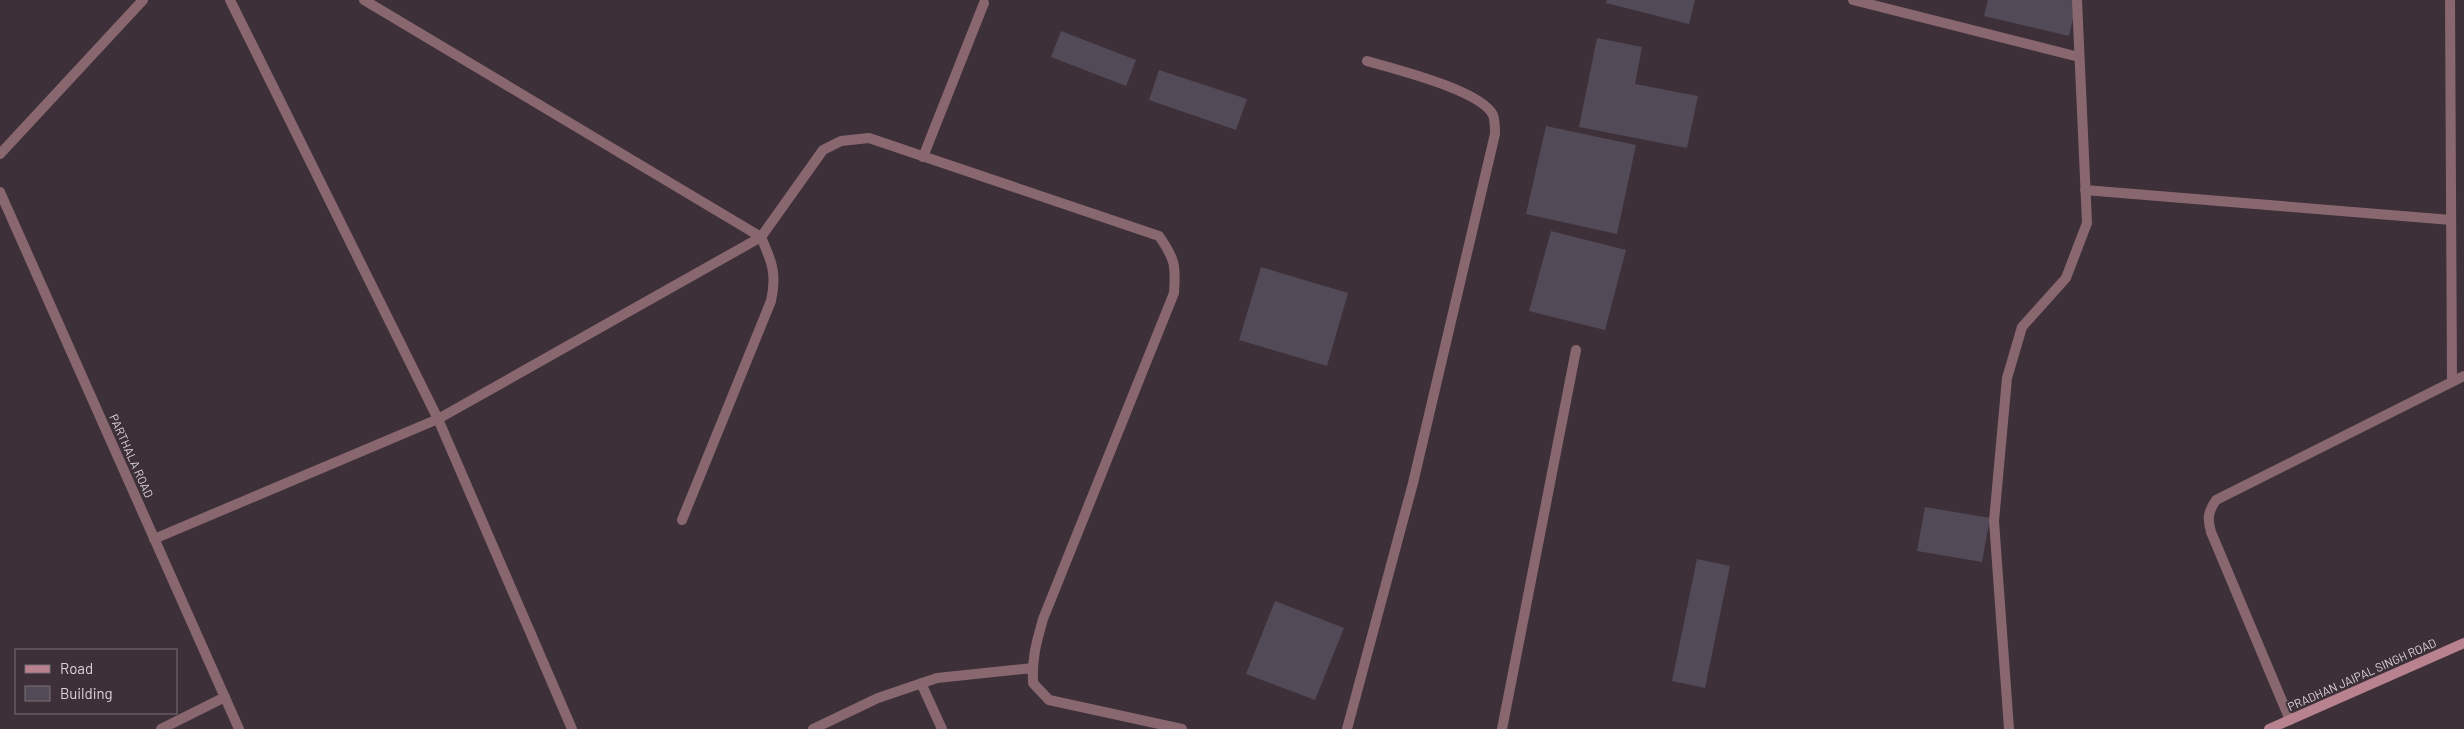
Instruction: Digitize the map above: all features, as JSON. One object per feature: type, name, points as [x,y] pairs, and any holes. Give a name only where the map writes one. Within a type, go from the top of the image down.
[{"type":"street","points":[[0,154],[143,0]]},
{"type":"street","points":[[230,0],[438,419],[572,729]]},
{"type":"street","points":[[364,0],[761,237],[773,265],[775,283],[771,301],[682,520]]},
{"type":"street","points":[[1853,0],[2079,57]]},
{"type":"street","points":[[2009,729],[1994,521],[2007,378],[2022,327],[2066,278],[2087,223],[2077,0]]},
{"type":"street","points":[[2450,0],[2452,381]]},
{"type":"street","points":[[923,157],[984,3]]},
{"type":"street","points":[[1347,729],[1413,483],[1496,134],[1493,115],[1482,103],[1452,88],[1367,61]]},
{"type":"street","points":[[154,539],[438,419],[761,237],[823,150],[841,141],[869,138],[1159,236],[1169,250],[1176,267],[1174,293],[1044,619],[1033,655],[1033,683],[1049,700],[1182,729]]},
{"type":"street","points":[[2085,190],[2451,220]]},
{"type":"street","name":"PARTHALA ROAD","points":[[0,192],[239,729]]},
{"type":"street","points":[[1502,729],[1576,350]]},
{"type":"street","points":[[2290,720],[2211,532],[2207,517],[2210,509],[2216,500],[2464,376]]},
{"type":"street","name":"PRADHAN JAIPAL SINGH ROAD","points":[[2269,729],[2464,643]]},
{"type":"street","points":[[813,729],[878,698],[937,678],[1033,668]]},
{"type":"street","points":[[921,683],[942,729]]},
{"type":"street","points":[[161,729],[225,697]]},
{"type":"building","points":[[1607,0],[1695,0],[1689,24],[1606,3]]},
{"type":"building","points":[[1988,0],[2070,0],[2077,2],[2069,36],[1984,16]]},
{"type":"building","points":[[1061,31],[1136,60],[1126,86],[1051,57]]},
{"type":"building","points":[[1597,38],[1642,47],[1635,84],[1698,96],[1687,148],[1579,127]]},
{"type":"building","points":[[1159,70],[1247,99],[1236,130],[1149,100]]},
{"type":"building","points":[[1546,126],[1636,145],[1617,234],[1526,214]]},
{"type":"building","points":[[1551,231],[1626,250],[1605,330],[1529,311]]},
{"type":"building","points":[[1261,267],[1348,293],[1327,366],[1239,340]]},
{"type":"building","points":[[1925,507],[1990,518],[1982,562],[1917,551]]},
{"type":"building","points":[[1697,559],[1730,566],[1705,688],[1672,681]]},
{"type":"building","points":[[1275,601],[1344,628],[1315,700],[1246,674]]}]
